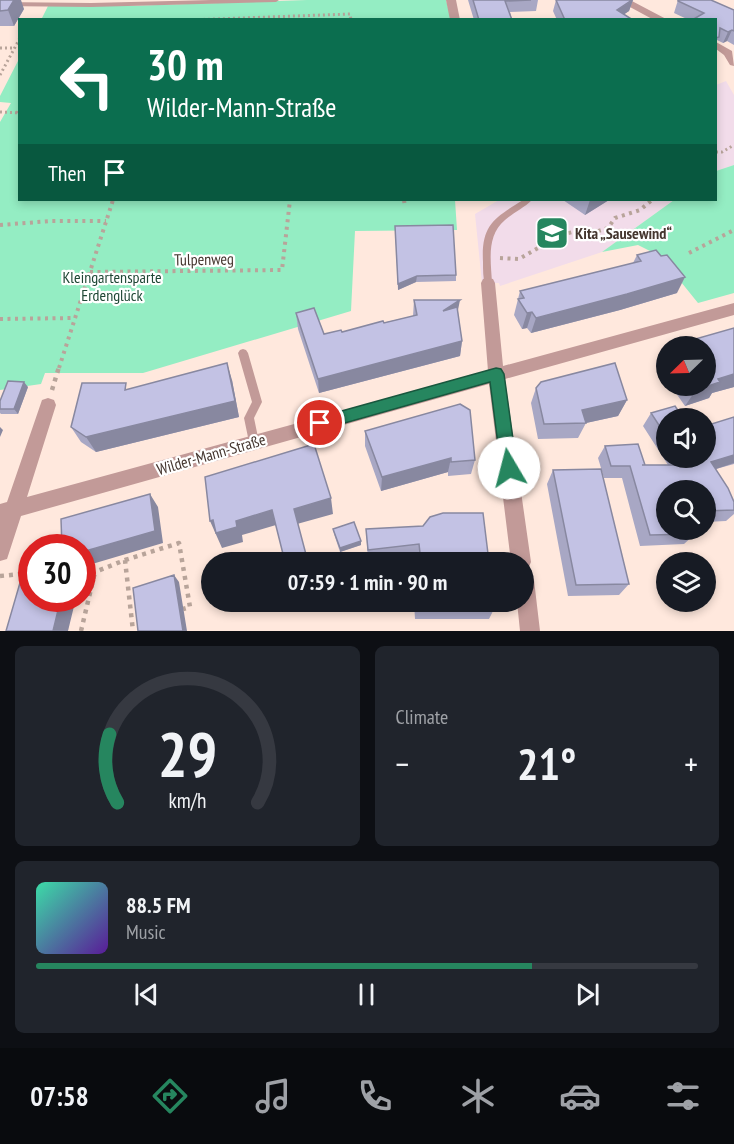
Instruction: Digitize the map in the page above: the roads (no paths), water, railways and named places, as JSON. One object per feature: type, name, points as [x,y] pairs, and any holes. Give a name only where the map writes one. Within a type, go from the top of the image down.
[{"type":"street","points":[[451,0],[455,18]]},
{"type":"street","points":[[622,0],[659,18]]},
{"type":"street","points":[[717,46],[731,54],[734,63]]},
{"type":"street","points":[[488,283],[496,374],[520,552]]},
{"type":"street","name":"Wilder-Mann-Straße","points":[[7,511],[734,309]]},
{"type":"street","points":[[0,552],[7,511],[48,405]]},
{"type":"street","points":[[528,612],[530,631]]},
{"type":"lane","points":[[0,4],[91,5],[276,0]]},
{"type":"lane","points":[[488,283],[486,244],[490,228],[527,201]]},
{"type":"lane","points":[[243,353],[257,402],[249,417],[254,442]]},
{"type":"place","name":"Kita „Sausewind“","points":[[552,233]]},
{"type":"park label","name":"Kleingartensparte Erdenglück","points":[[112,286]]}]
